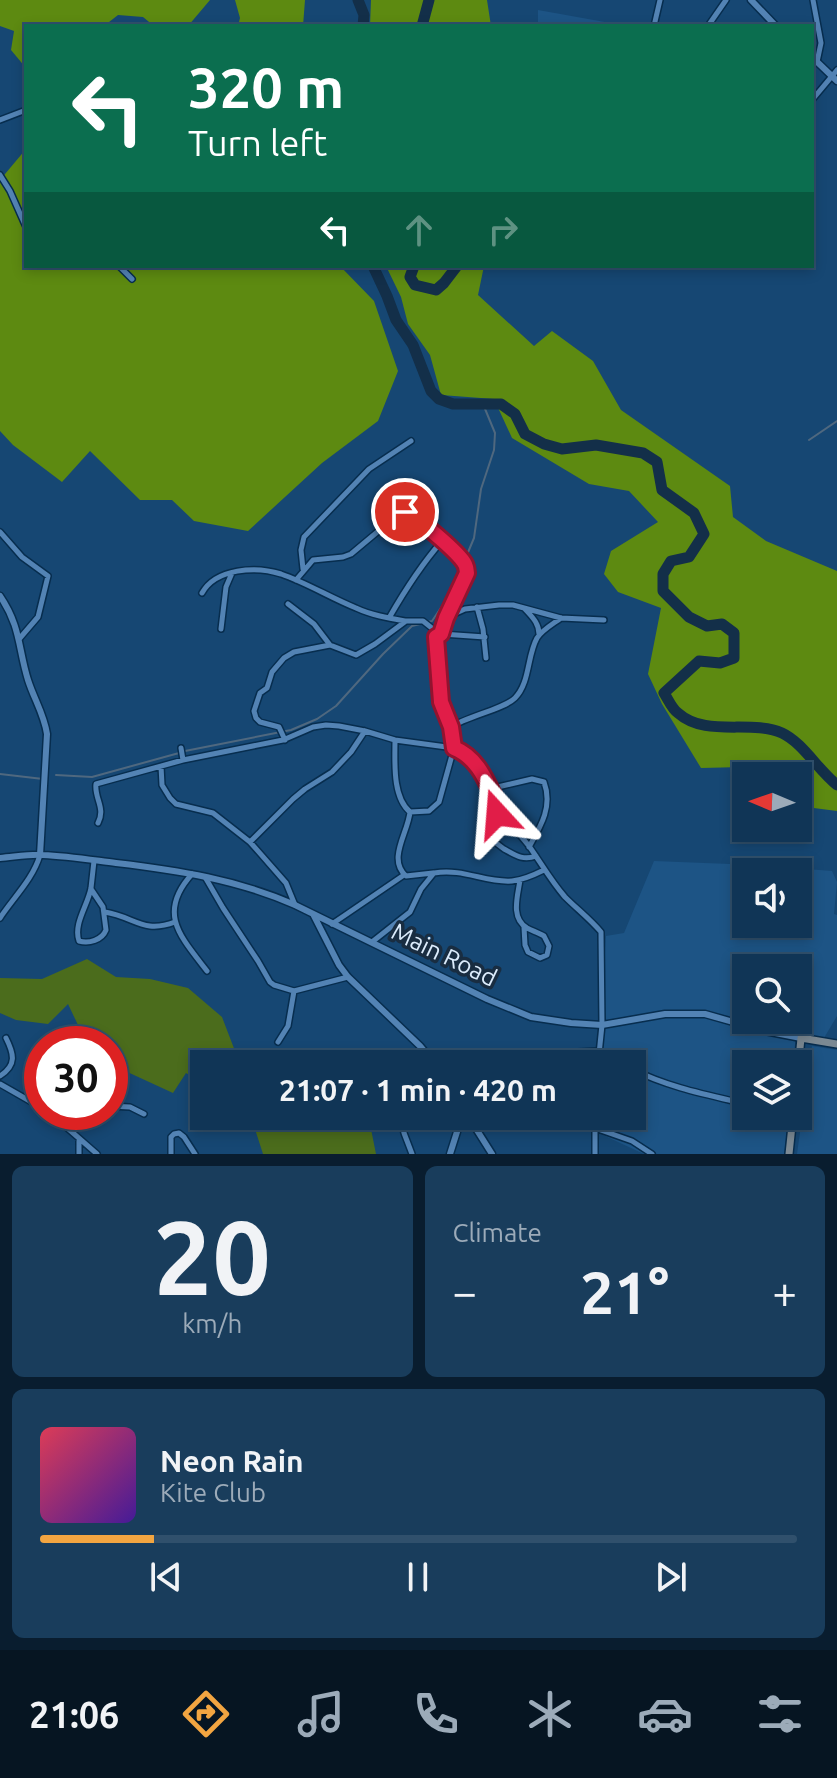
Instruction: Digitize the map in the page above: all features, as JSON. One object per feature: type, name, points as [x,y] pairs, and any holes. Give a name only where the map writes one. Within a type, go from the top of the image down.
[{"type":"main road","name":"Main Road","points":[[801,1038],[837,1044]]},
{"type":"main road","points":[[800,1050],[801,1038]]},
{"type":"main road","points":[[789,1154],[792,1130]]},
{"type":"street","points":[[654,24],[660,0]]},
{"type":"street","points":[[709,24],[726,0]]},
{"type":"street","points":[[751,0],[774,24]]},
{"type":"street","points":[[813,0],[821,43],[814,60],[835,75],[814,98]]},
{"type":"street","points":[[0,120],[24,111]]},
{"type":"street","points":[[0,175],[24,222]]},
{"type":"street","points":[[121,268],[132,279]]},
{"type":"street","points":[[303,570],[301,550],[304,537],[369,469],[411,441]]},
{"type":"street","points":[[296,580],[316,559],[351,554],[403,512],[409,513],[464,562],[467,573],[438,636],[441,702],[451,727],[454,748],[439,802],[429,811],[410,812]]},
{"type":"street","points":[[0,532],[22,557],[48,576],[38,617],[20,638]]},
{"type":"street","points":[[389,618],[411,580],[442,541]]},
{"type":"street","points":[[202,593],[211,581],[233,572],[265,571],[296,580],[357,609],[389,618],[423,621],[438,636]]},
{"type":"street","points":[[221,629],[226,587],[233,572]]},
{"type":"street","points":[[0,596],[8,607],[20,638],[27,676],[47,734],[40,855],[27,883],[0,918]]},
{"type":"street","points":[[288,604],[314,624],[330,645],[356,655],[406,621]]},
{"type":"street","points":[[446,618],[456,611],[513,605],[561,618],[604,620]]},
{"type":"street","points":[[477,607],[485,637],[486,658]]},
{"type":"street","points":[[451,727],[476,714],[509,703],[519,692],[539,635],[539,628],[525,609]]},
{"type":"street","points":[[539,635],[561,618]]},
{"type":"street","points":[[438,636],[485,637]]},
{"type":"street","points":[[283,734],[256,718],[254,711],[260,693],[267,688],[272,672],[284,658],[294,652],[330,645]]},
{"type":"street","points":[[98,823],[102,812],[96,784],[183,758],[313,727],[326,725],[365,731],[395,740],[463,752],[481,771],[501,811],[544,870],[565,897],[601,932],[602,1025],[599,1050]]},
{"type":"street","points":[[250,842],[293,799],[332,772],[365,731]]},
{"type":"street","points":[[395,740],[397,784],[402,803],[410,812],[398,858],[404,875]]},
{"type":"street","points":[[181,748],[183,758]]},
{"type":"street","points":[[161,766],[162,785],[176,804],[213,813],[250,842],[286,883],[295,905]]},
{"type":"street","points":[[489,789],[532,779],[544,782],[549,798],[529,847]]},
{"type":"street","points":[[501,811],[490,826],[493,841],[515,856],[529,859],[536,856]]},
{"type":"street","name":"Main Road","points":[[0,858],[40,855],[192,874],[274,896],[531,1017],[602,1025],[665,1014],[705,1014],[801,1038]]},
{"type":"street","points":[[91,889],[105,912],[106,930],[104,935],[89,942],[79,941],[77,935],[91,889],[94,861]]},
{"type":"street","points":[[332,924],[404,875],[454,871],[511,881],[544,870]]},
{"type":"street","points":[[372,942],[410,912],[421,889],[434,873]]},
{"type":"street","points":[[192,874],[177,893],[175,922],[207,971]]},
{"type":"street","points":[[205,877],[274,985],[294,991],[348,977]]},
{"type":"street","points":[[520,880],[518,920],[524,927],[544,936],[549,946],[547,955],[540,958],[528,952],[524,927]]},
{"type":"street","points":[[105,912],[145,926],[156,927],[175,922]]},
{"type":"street","points":[[314,916],[348,977],[423,1050]]},
{"type":"street","points":[[278,1042],[288,1026],[294,991]]},
{"type":"street","points":[[0,1076],[13,1062],[6,1038]]},
{"type":"street","points":[[646,1075],[732,1100]]},
{"type":"street","points":[[0,1084],[24,1098]]},
{"type":"street","points":[[128,1107],[144,1114]]},
{"type":"street","points":[[69,1130],[97,1154]]},
{"type":"street","points":[[403,1130],[412,1154]]},
{"type":"street","points":[[450,1154],[458,1130]]},
{"type":"street","points":[[477,1130],[492,1154]]},
{"type":"street","points":[[595,1130],[595,1154]]},
{"type":"street","points":[[601,1130],[632,1141],[652,1154]]},
{"type":"street","points":[[171,1154],[171,1137],[179,1133],[195,1154]]},
{"type":"street","points":[[79,1140],[79,1154]]},
{"type":"shaded area","points":[[538,10],[616,24],[538,24]]},
{"type":"shaded area","points":[[654,861],[732,864],[732,938],[812,938],[812,869],[832,871],[837,882],[834,914],[837,915],[837,1016],[824,1038],[796,1034],[794,1050],[732,1050],[732,1130],[787,1130],[784,1154],[644,1154],[603,1135],[603,1130],[646,1130],[646,1050],[599,1050],[606,936],[624,933]]},
{"type":"shaded area","points":[[812,1046],[837,1050],[837,1154],[797,1154],[800,1130],[812,1130]]},
{"type":"green space","points":[[0,0],[210,0],[190,24],[152,24],[143,17],[118,15],[107,24],[24,24],[24,66],[11,50],[14,31],[0,26]]},
{"type":"green space","points":[[235,0],[305,0],[303,24],[238,24]]},
{"type":"green space","points":[[371,0],[487,0],[491,24],[370,24]]},
{"type":"green space","points":[[24,151],[24,268],[342,268],[374,301],[398,371],[378,421],[322,463],[248,531],[194,521],[172,500],[140,500],[90,451],[62,482],[13,445],[0,431],[0,180]]},
{"type":"green space","points":[[387,268],[484,268],[478,295],[534,346],[552,331],[593,361],[621,410],[730,486],[733,517],[766,541],[837,571],[837,811],[812,808],[812,762],[732,762],[732,767],[701,768],[662,704],[648,674],[661,608],[618,592],[604,574],[611,551],[658,522],[629,491],[589,484],[512,438],[494,399],[441,395],[430,355],[408,324],[401,297]]},
{"type":"green space","points":[[87,959],[116,977],[150,979],[188,988],[222,1017],[235,1050],[190,1050],[190,1075],[186,1073],[173,1093],[128,1072],[128,1026],[78,1026],[68,1004],[48,1024],[16,1020],[0,1013],[0,978],[42,979]]},
{"type":"green space","points":[[255,1130],[371,1130],[376,1154],[263,1154]]},
{"type":"waterway","points":[[358,0],[364,15],[363,24]]},
{"type":"waterway","points":[[423,24],[429,0]]},
{"type":"waterway","points":[[374,268],[396,320],[413,345],[431,391],[439,399],[453,404],[501,404],[515,414],[525,434],[544,444],[562,449],[596,445],[643,453],[657,462],[662,490],[694,513],[704,534],[689,557],[671,561],[663,574],[663,591],[689,617],[707,626],[722,624],[734,633],[734,658],[720,663],[699,661],[664,693],[676,711],[702,725],[756,727],[782,733],[837,785]]},
{"type":"waterway","points":[[413,268],[410,277],[415,285],[436,290],[455,268]]},
{"type":"waterway","points":[[185,751],[291,730],[317,719],[336,706],[412,626],[432,621],[451,593],[474,538],[481,489],[494,450],[495,433],[483,404]]},
{"type":"waterway","points":[[809,440],[837,421]]},
{"type":"waterway","points":[[56,775],[92,777],[179,753]]},
{"type":"waterway","points":[[0,774],[43,779]]},
{"type":"route","points":[[405,512],[452,549],[466,567],[464,582],[441,634],[436,637],[439,689],[454,748],[473,760],[481,771],[501,811],[497,814]]}]
